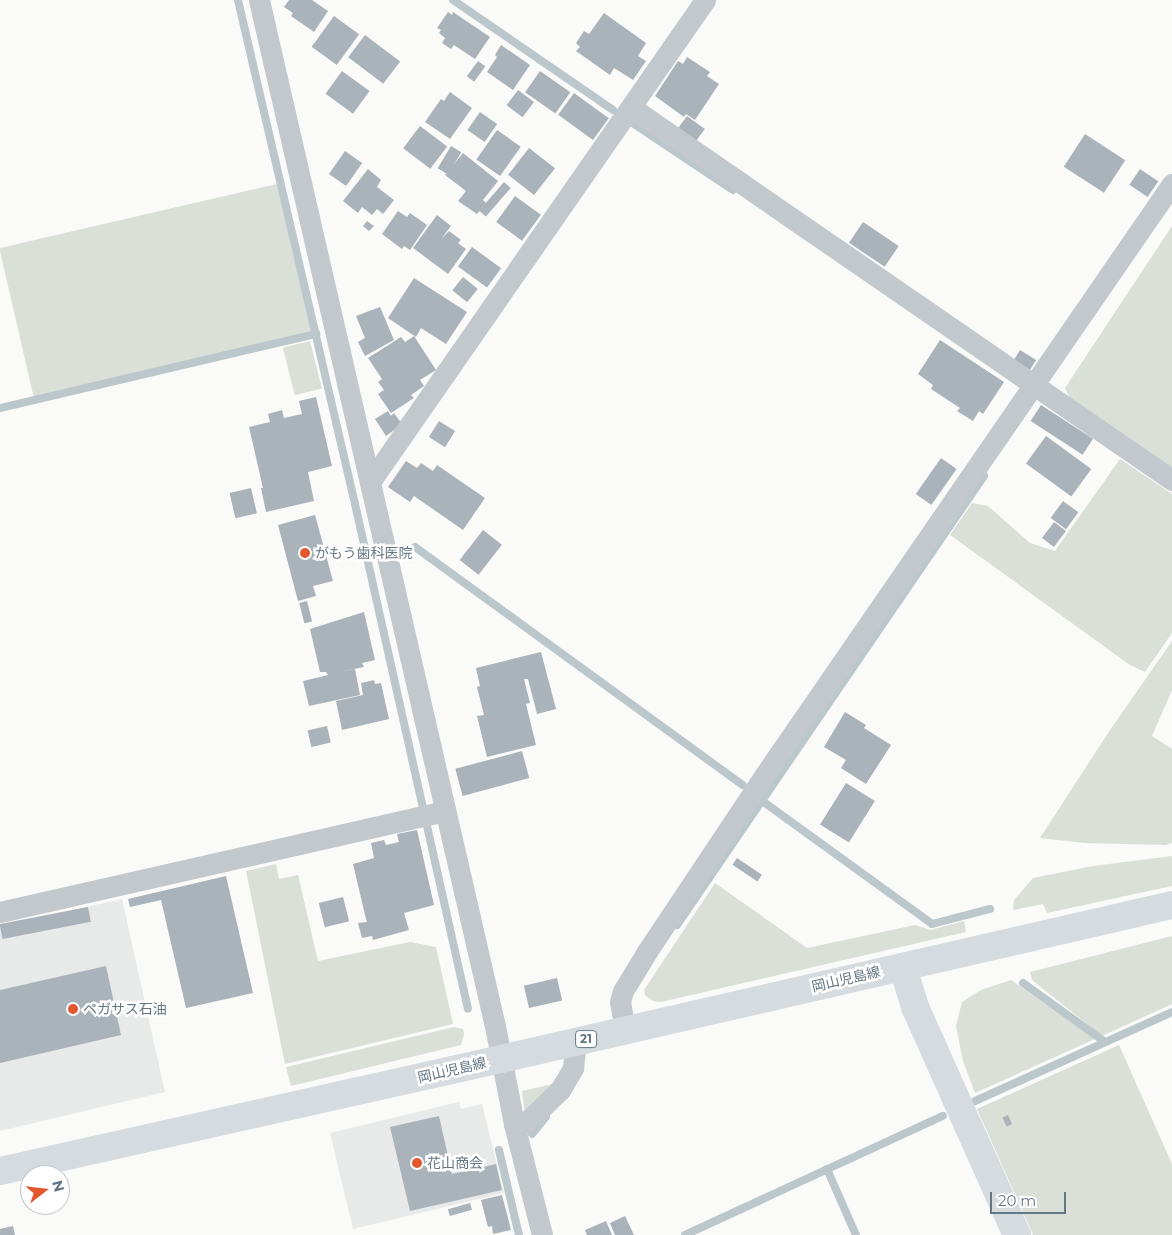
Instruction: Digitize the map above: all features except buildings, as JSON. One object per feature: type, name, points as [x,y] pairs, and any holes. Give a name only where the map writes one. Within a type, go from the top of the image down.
[{"type":"main road","name":"岡山児島線","points":[[0,1171],[1172,906]]},
{"type":"main road","points":[[903,966],[912,1001],[1017,1235]]},
{"type":"street","points":[[259,0],[370,482],[432,813],[501,1059],[514,1124],[542,1235]]},
{"type":"street","points":[[370,482],[632,108],[705,0]]},
{"type":"street","points":[[632,108],[1172,480]]},
{"type":"street","points":[[624,1030],[620,1002],[623,991],[648,950],[764,776],[1172,184]]},
{"type":"street","points":[[0,912],[432,813]]},
{"type":"street","points":[[514,1124],[526,1122],[560,1090],[572,1068],[576,1041]]},
{"type":"shaded area","points":[[277,184],[311,332],[33,396],[0,248]]},
{"type":"shaded area","points":[[1172,226],[1172,471],[1070,399],[1065,388]]},
{"type":"shaded area","points":[[310,341],[322,389],[295,395],[283,348]]},
{"type":"shaded area","points":[[1120,459],[1172,494],[1172,633],[1145,672],[1130,665],[950,535],[972,503],[988,506],[1030,543],[1055,551]]},
{"type":"shaded area","points":[[1172,641],[1172,690],[1152,736],[1172,749],[1172,843],[1166,845],[1085,843],[1040,838],[1110,730]]},
{"type":"shaded area","points":[[1172,856],[1172,886],[1047,913],[1043,904],[1013,910],[1014,900],[1033,878],[1093,866]]},
{"type":"shaded area","points":[[276,864],[279,879],[298,875],[318,961],[410,942],[436,947],[453,1024],[285,1064],[246,871]]},
{"type":"shaded area","points":[[715,883],[807,948],[915,925],[931,930],[964,921],[966,932],[661,1002],[653,1001],[645,995],[644,990]]},
{"type":"shaded area","name":"ペガサス石油","points":[[122,899],[165,1092],[0,1131],[0,926]]},
{"type":"shaded area","points":[[1172,936],[1172,1004],[1102,1036],[1032,980],[1030,972]]},
{"type":"shaded area","points":[[1011,980],[1095,1039],[975,1093],[963,1061],[956,1026],[962,1002],[981,990]]},
{"type":"shaded area","points":[[454,1027],[463,1029],[464,1034],[461,1045],[291,1086],[286,1067]]},
{"type":"shaded area","points":[[1119,1045],[1172,1164],[1172,1235],[1033,1235],[977,1109]]},
{"type":"shaded area","points":[[557,1083],[525,1114],[522,1091]]},
{"type":"shaded area","name":"花山商会","points":[[459,1102],[461,1109],[482,1104],[504,1193],[353,1229],[330,1133]]},
{"type":"waterway","points":[[238,0],[355,504],[468,1009]]},
{"type":"waterway","points":[[453,0],[613,110]]},
{"type":"waterway","points":[[628,120],[733,190]]},
{"type":"waterway","points":[[0,408],[316,334]]},
{"type":"waterway","points":[[677,925],[984,476]]},
{"type":"waterway","points":[[415,547],[743,785]]},
{"type":"waterway","points":[[761,800],[932,924],[990,909]]},
{"type":"waterway","points":[[1023,983],[1105,1042]]},
{"type":"waterway","points":[[975,1101],[1172,1012]]},
{"type":"waterway","points":[[685,1235],[943,1116]]},
{"type":"waterway","points":[[532,1134],[546,1117]]},
{"type":"waterway","points":[[499,1150],[519,1235]]},
{"type":"waterway","points":[[827,1169],[856,1235]]},
{"type":"place","name":"がもう歯科医院","points":[[305,553]]},
{"type":"place","name":"ペガサス石油","points":[[73,1009]]},
{"type":"place","name":"花山商会","points":[[417,1163]]}]
